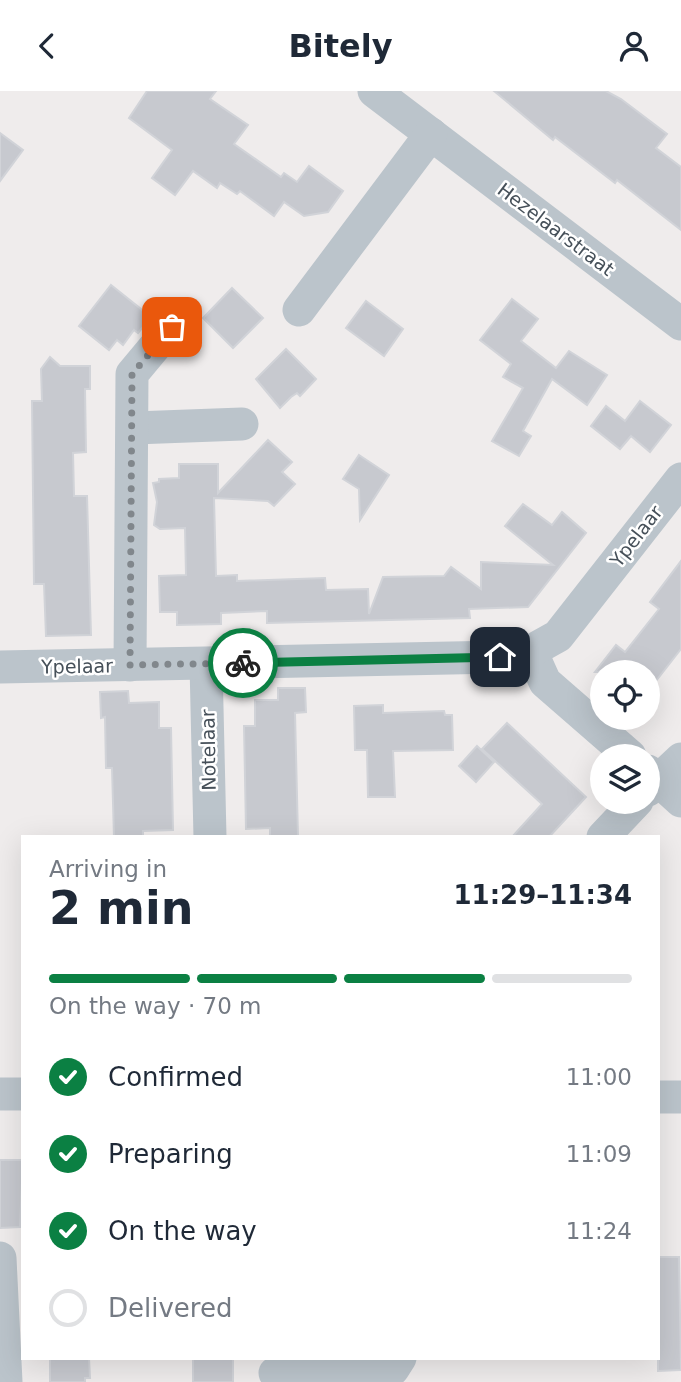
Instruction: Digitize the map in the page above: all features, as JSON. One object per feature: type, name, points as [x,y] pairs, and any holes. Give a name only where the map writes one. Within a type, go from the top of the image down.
[{"type":"street","name":"Hezelaarstraat","points":[[389,96],[430,134],[681,324]]},
{"type":"street","points":[[299,310],[430,134]]},
{"type":"street","points":[[130,665],[134,428],[132,374],[172,327]]},
{"type":"street","points":[[134,428],[242,424]]},
{"type":"street","name":"Ypelaar","points":[[0,667],[500,657],[531,651],[558,636],[681,479]]},
{"type":"street","points":[[531,651],[545,682],[616,744]]},
{"type":"street","name":"Notelaar","points":[[206,664],[210,835]]},
{"type":"street","points":[[605,835],[627,814]]},
{"type":"street","points":[[0,1094],[21,1094]]},
{"type":"street","points":[[660,1097],[681,1097]]},
{"type":"street","points":[[0,1258],[6,1382]]},
{"type":"street","points":[[276,1371],[368,1374],[393,1369],[399,1360]]},
{"type":"building","points":[[147,91],[216,91],[210,99],[248,125],[234,144],[281,177],[284,173],[297,182],[309,166],[343,191],[328,212],[304,216],[284,202],[274,216],[240,191],[237,194],[220,183],[217,188],[193,171],[175,195],[152,178],[172,150],[129,118]]},
{"type":"building","points":[[494,91],[606,91],[621,99],[667,134],[656,148],[681,167],[681,230],[617,180],[615,183],[555,137],[553,140]]},
{"type":"building","points":[[0,133],[23,150],[0,181]]},
{"type":"building","points":[[111,285],[151,317],[138,333],[134,330],[123,345],[117,340],[109,350],[79,326]]},
{"type":"building","points":[[232,288],[263,318],[233,348],[203,318]]},
{"type":"building","points":[[512,299],[538,319],[521,341],[556,368],[569,351],[607,375],[587,405],[552,379],[523,431],[531,436],[519,456],[492,441],[523,388],[503,377],[511,364],[480,340]]},
{"type":"building","points":[[366,301],[403,329],[384,356],[346,328]]},
{"type":"building","points":[[286,349],[316,379],[300,396],[297,393],[280,408],[256,379]]},
{"type":"building","points":[[50,357],[60,366],[90,366],[90,389],[85,389],[86,452],[73,453],[74,496],[87,496],[91,635],[46,636],[44,584],[34,584],[32,401],[42,401],[41,369]]},
{"type":"building","points":[[640,401],[671,425],[650,452],[631,436],[620,449],[591,426],[606,406],[625,421]]},
{"type":"building","points":[[268,440],[292,462],[282,472],[295,484],[274,506],[268,501],[214,498],[216,576],[237,575],[237,581],[325,578],[326,590],[368,589],[369,614],[383,577],[444,576],[451,567],[481,589],[481,562],[553,565],[505,526],[523,504],[552,525],[562,512],[586,533],[528,607],[469,609],[470,618],[267,623],[267,611],[221,613],[221,624],[177,625],[177,612],[160,612],[159,576],[186,575],[185,528],[160,529],[154,525],[157,502],[153,483],[159,482],[159,479],[179,478],[179,464],[218,464],[218,493]]},
{"type":"building","points":[[359,455],[389,475],[360,520],[359,489],[343,479]]},
{"type":"building","points":[[681,561],[681,649],[660,676],[660,660],[604,660],[616,645],[625,652],[659,609],[650,602]]},
{"type":"building","points":[[278,688],[305,688],[306,712],[295,713],[298,835],[270,835],[270,828],[246,829],[244,726],[255,726],[255,700],[278,700]]},
{"type":"building","points":[[128,691],[129,703],[159,702],[159,728],[171,728],[173,830],[143,831],[143,835],[114,835],[112,768],[106,768],[105,717],[101,718],[100,692]]},
{"type":"building","points":[[383,705],[383,713],[444,711],[445,715],[452,715],[453,750],[393,751],[395,797],[368,797],[367,750],[355,750],[354,706]]},
{"type":"building","points":[[507,723],[586,797],[551,835],[514,835],[542,804],[482,749]]},
{"type":"building","points":[[477,746],[494,762],[476,782],[459,766]]},
{"type":"building","points":[[0,1160],[21,1160],[20,1227],[0,1228]]},
{"type":"building","points":[[660,1257],[679,1257],[681,1370],[658,1371]]},
{"type":"building","points":[[50,1360],[89,1360],[90,1378],[85,1378],[85,1382],[50,1382]]},
{"type":"building","points":[[193,1360],[233,1360],[233,1382],[193,1382]]},
{"type":"way so far","points":[[172,327],[132,374],[134,428],[130,665],[243,663]]},
{"type":"route","points":[[243,663],[500,657]]}]
